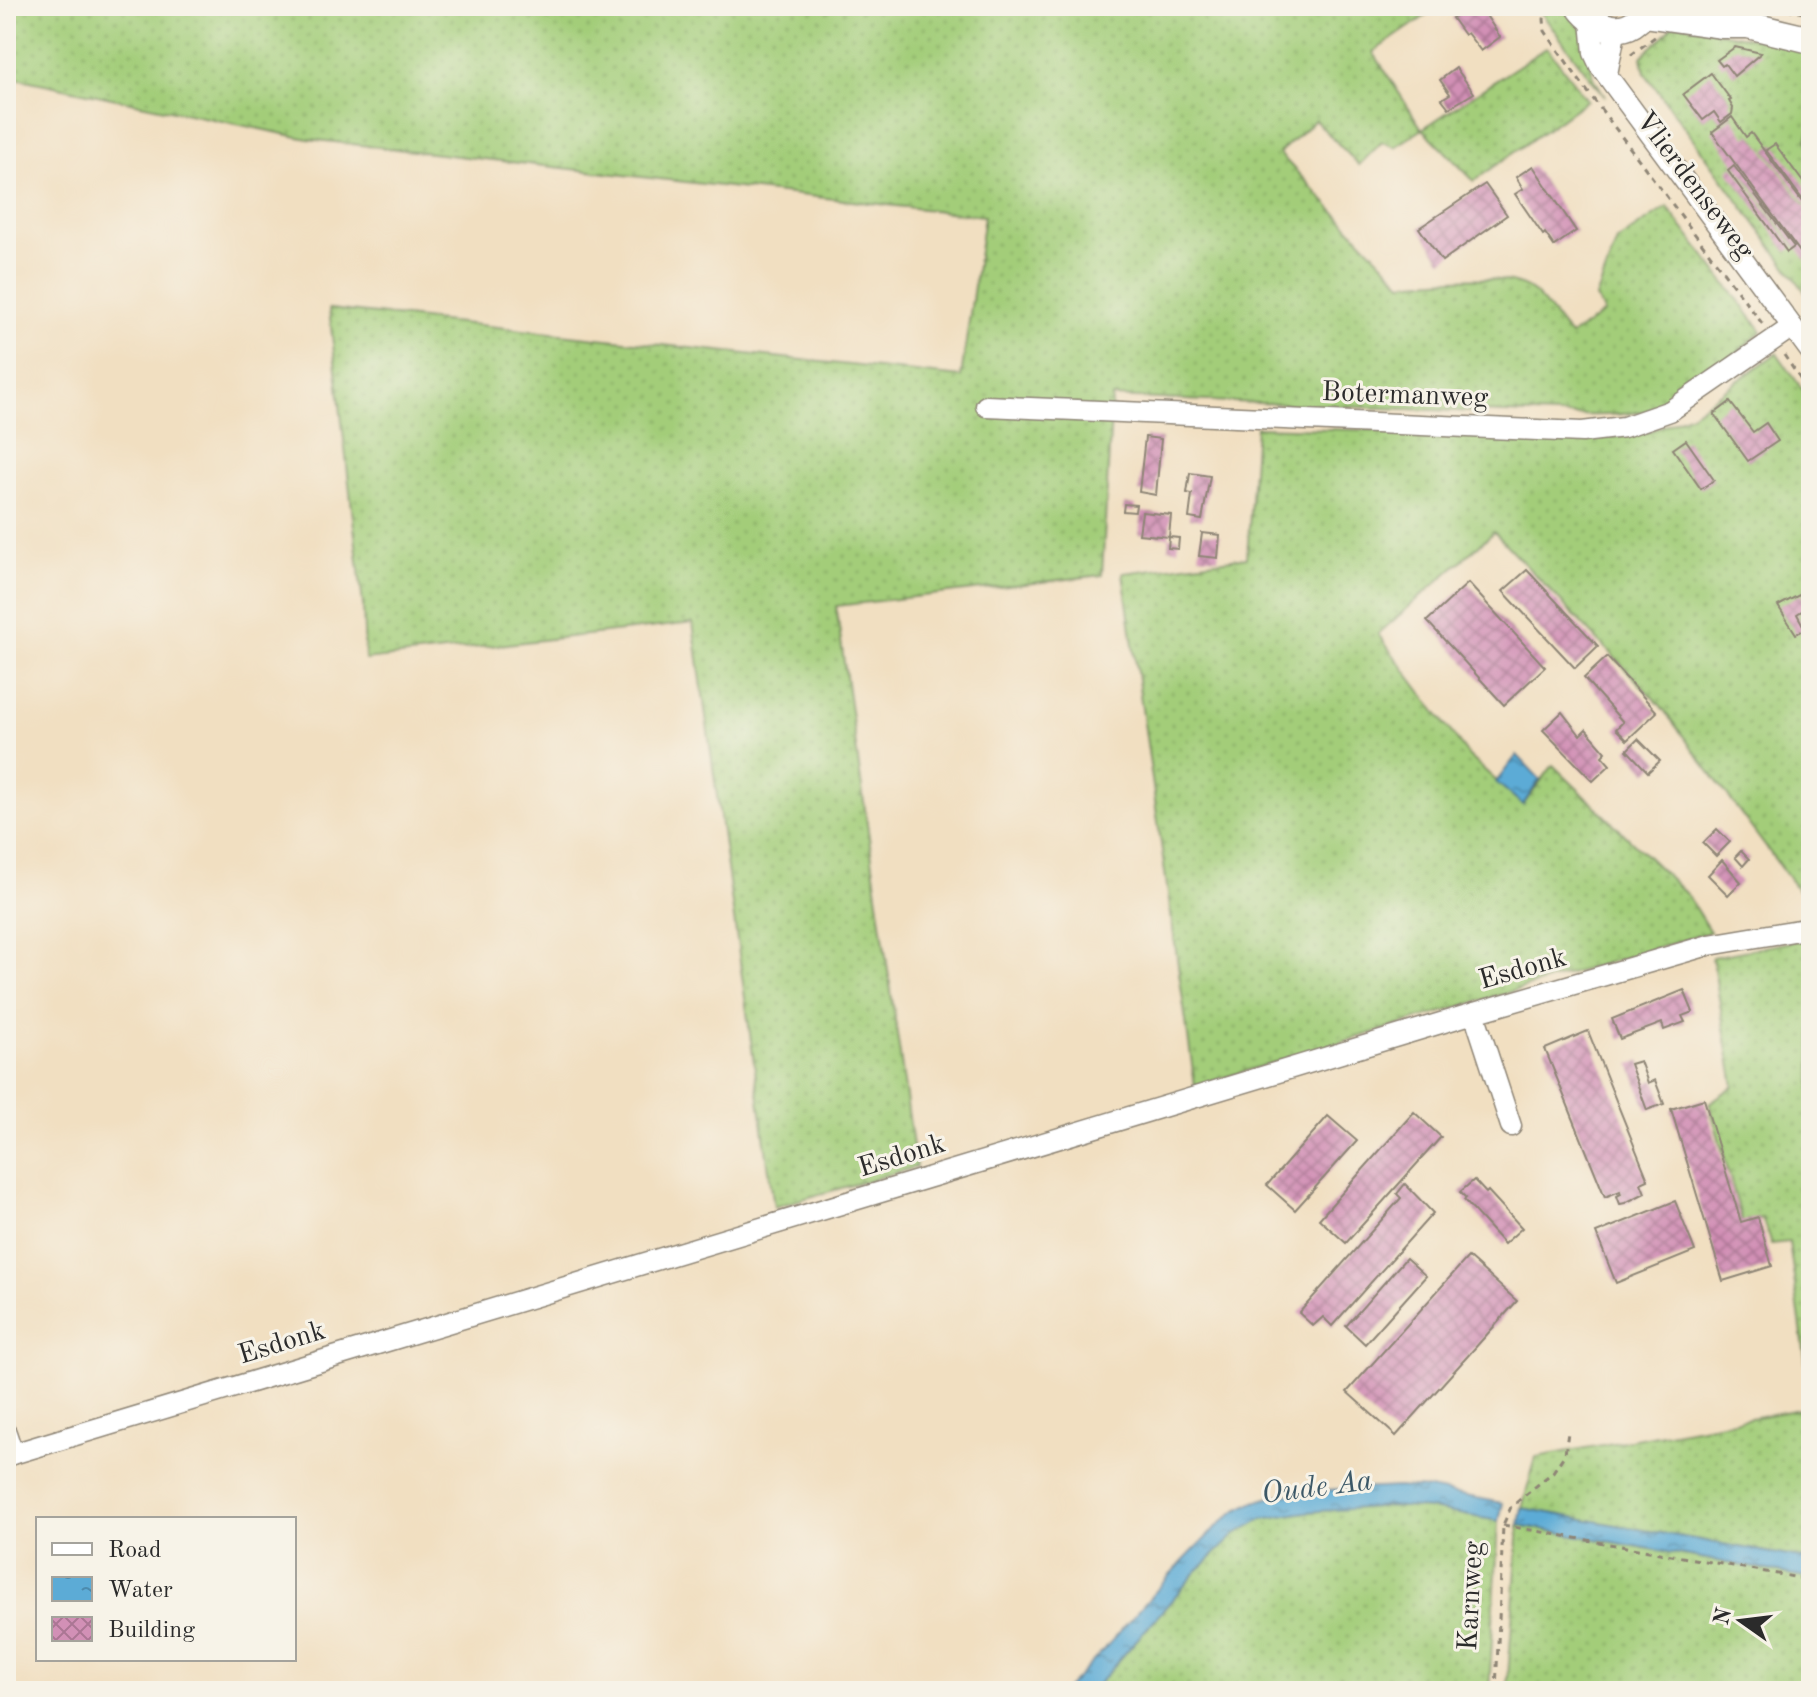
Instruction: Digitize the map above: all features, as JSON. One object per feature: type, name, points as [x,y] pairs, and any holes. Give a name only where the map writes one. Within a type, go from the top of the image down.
[{"type":"main road","points":[[1701,6],[1748,25],[1811,40]]},
{"type":"main road","points":[[1585,13],[1603,27],[1616,28],[1628,26],[1654,12],[1721,25],[1748,25]]},
{"type":"street","name":"Vlierdenseweg","points":[[1585,13],[1594,53],[1607,74],[1811,352]]},
{"type":"street","points":[[1607,74],[1616,28]]},
{"type":"street","name":"Botermanweg","points":[[986,406],[1582,432],[1624,427],[1670,411],[1792,327]]},
{"type":"street","name":"Esdonk","points":[[10,1455],[1474,1013],[1709,945],[1811,928]]},
{"type":"street","points":[[1474,1013],[1511,1126]]},
{"type":"street","points":[[6,1433],[10,1455]]},
{"type":"path","name":"Vlierdenseweg","points":[[1547,6],[1545,31],[1774,340],[1811,395]]},
{"type":"path","points":[[1775,6],[1811,15]]},
{"type":"path","points":[[1627,60],[1634,51],[1663,30],[1654,12]]},
{"type":"path","name":"Karnweg","points":[[1496,1691],[1503,1525],[1511,1507],[1553,1472],[1565,1454],[1568,1432]]},
{"type":"path","points":[[1503,1525],[1811,1580]]},
{"type":"green space","points":[[6,6],[1440,6],[1373,52],[1422,129],[1547,47],[1587,100],[1474,181],[1423,129],[1395,147],[1382,142],[1359,165],[1315,120],[1279,153],[1402,283],[1470,278],[1522,285],[1538,297],[1570,336],[1604,313],[1596,298],[1617,241],[1667,207],[1762,331],[1708,376],[1677,397],[1649,410],[1626,414],[1556,415],[1112,397],[1102,575],[836,606],[916,1167],[774,1207],[693,623],[365,660],[363,605],[329,309],[961,377],[984,216],[308,139],[6,76]]},
{"type":"green space","points":[[1536,6],[1570,6],[1584,27],[1593,76],[1605,97]]},
{"type":"green space","points":[[1674,23],[1811,50],[1811,128],[1807,140],[1811,155],[1811,300],[1645,73],[1642,57]]},
{"type":"green space","points":[[1777,353],[1811,402],[1811,898],[1797,889],[1660,705],[1494,532],[1378,634],[1469,756],[1523,805],[1553,765],[1687,895],[1710,932],[1195,1086],[1123,573],[1247,557],[1256,427],[1616,437],[1648,432],[1691,414]]},
{"type":"green space","points":[[1811,938],[1811,1400],[1789,1242],[1771,1244],[1762,1218],[1743,1224],[1709,1103],[1734,1086],[1712,957]]},
{"type":"green space","points":[[1811,1407],[1811,1560],[1522,1508],[1536,1457]]},
{"type":"green space","points":[[1390,1506],[1431,1509],[1499,1521],[1489,1691],[1092,1691],[1197,1571],[1236,1534],[1262,1519],[1306,1512]]},
{"type":"green space","points":[[1519,1525],[1811,1578],[1811,1691],[1507,1691]]},
{"type":"water","points":[[1517,755],[1540,779],[1523,805],[1496,782]]},
{"type":"water","points":[[1398,1487],[1429,1489],[1503,1503],[1499,1521],[1431,1509],[1390,1506],[1306,1512],[1262,1519],[1236,1534],[1197,1571],[1092,1691],[1064,1691],[1179,1566],[1233,1513],[1263,1499],[1301,1492]]},
{"type":"water","points":[[1522,1508],[1811,1560],[1811,1578],[1519,1525]]},
{"type":"building","points":[[1469,6],[1480,6],[1500,37],[1481,51],[1452,18]]},
{"type":"building","points":[[1735,47],[1761,53],[1734,76],[1725,64],[1722,66],[1717,60]]},
{"type":"building","points":[[1456,68],[1474,93],[1449,108],[1442,99],[1450,94],[1440,80]]},
{"type":"building","points":[[1711,73],[1731,100],[1733,108],[1732,114],[1721,122],[1714,112],[1703,120],[1683,94]]},
{"type":"building","points":[[1732,117],[1746,137],[1751,133],[1811,214],[1811,267],[1712,132]]},
{"type":"building","points":[[1775,144],[1811,193],[1811,211],[1766,150]]},
{"type":"building","points":[[1533,166],[1576,231],[1554,246],[1515,194],[1523,189],[1516,177]]},
{"type":"building","points":[[1734,166],[1794,247],[1787,252],[1728,171]]},
{"type":"building","points":[[1485,184],[1507,215],[1442,261],[1419,228]]},
{"type":"building","points":[[1730,402],[1753,432],[1766,423],[1778,441],[1748,461],[1714,414]]},
{"type":"building","points":[[1145,437],[1161,439],[1156,495],[1139,492]]},
{"type":"building","points":[[1686,440],[1714,480],[1701,489],[1673,449]]},
{"type":"building","points":[[1190,473],[1210,476],[1202,520],[1189,518],[1192,494],[1187,493]]},
{"type":"building","points":[[1124,504],[1136,505],[1135,512],[1123,511]]},
{"type":"building","points":[[1142,512],[1171,515],[1169,537],[1139,534]]},
{"type":"building","points":[[1202,533],[1220,535],[1218,558],[1199,556]]},
{"type":"building","points":[[1169,537],[1179,538],[1178,549],[1168,548]]},
{"type":"building","points":[[1527,570],[1598,646],[1575,668],[1503,591]]},
{"type":"building","points":[[1468,583],[1545,667],[1504,705],[1427,621]]},
{"type":"building","points":[[1801,594],[1808,607],[1797,614],[1805,629],[1796,634],[1778,606]]},
{"type":"building","points":[[1607,657],[1657,712],[1627,740],[1616,729],[1623,722],[1584,678]]},
{"type":"building","points":[[1562,712],[1580,735],[1586,729],[1606,752],[1602,756],[1610,765],[1593,781],[1543,730]]},
{"type":"building","points":[[1638,739],[1660,761],[1648,772],[1627,750]]},
{"type":"building","points":[[1717,829],[1730,842],[1716,856],[1703,843]]},
{"type":"building","points":[[1741,851],[1749,859],[1743,866],[1735,857]]},
{"type":"building","points":[[1722,860],[1741,882],[1728,895],[1708,875]]},
{"type":"building","points":[[1684,990],[1693,1012],[1682,1016],[1685,1022],[1664,1030],[1662,1023],[1620,1039],[1612,1019]]},
{"type":"building","points":[[1588,1031],[1648,1180],[1641,1183],[1645,1193],[1620,1204],[1617,1196],[1621,1194],[1620,1191],[1605,1197],[1545,1049]]},
{"type":"building","points":[[1640,1061],[1648,1083],[1655,1080],[1664,1104],[1647,1110],[1630,1064]]},
{"type":"building","points":[[1704,1099],[1741,1222],[1758,1217],[1772,1266],[1723,1281],[1671,1109]]},
{"type":"building","points":[[1414,1112],[1441,1137],[1346,1243],[1319,1219]]},
{"type":"building","points":[[1328,1116],[1357,1141],[1295,1210],[1267,1185]]},
{"type":"building","points":[[1474,1180],[1522,1228],[1504,1244],[1460,1192]]},
{"type":"building","points":[[1405,1184],[1433,1213],[1332,1326],[1323,1317],[1313,1326],[1299,1313],[1401,1198],[1397,1194]]},
{"type":"building","points":[[1675,1201],[1695,1251],[1616,1283],[1596,1233]]},
{"type":"building","points":[[1468,1257],[1517,1301],[1396,1436],[1347,1392]]},
{"type":"building","points":[[1406,1258],[1426,1276],[1365,1344],[1346,1326]]},
{"type":"water label","name":"Oude Aa","points":[[1317,1488]]}]
